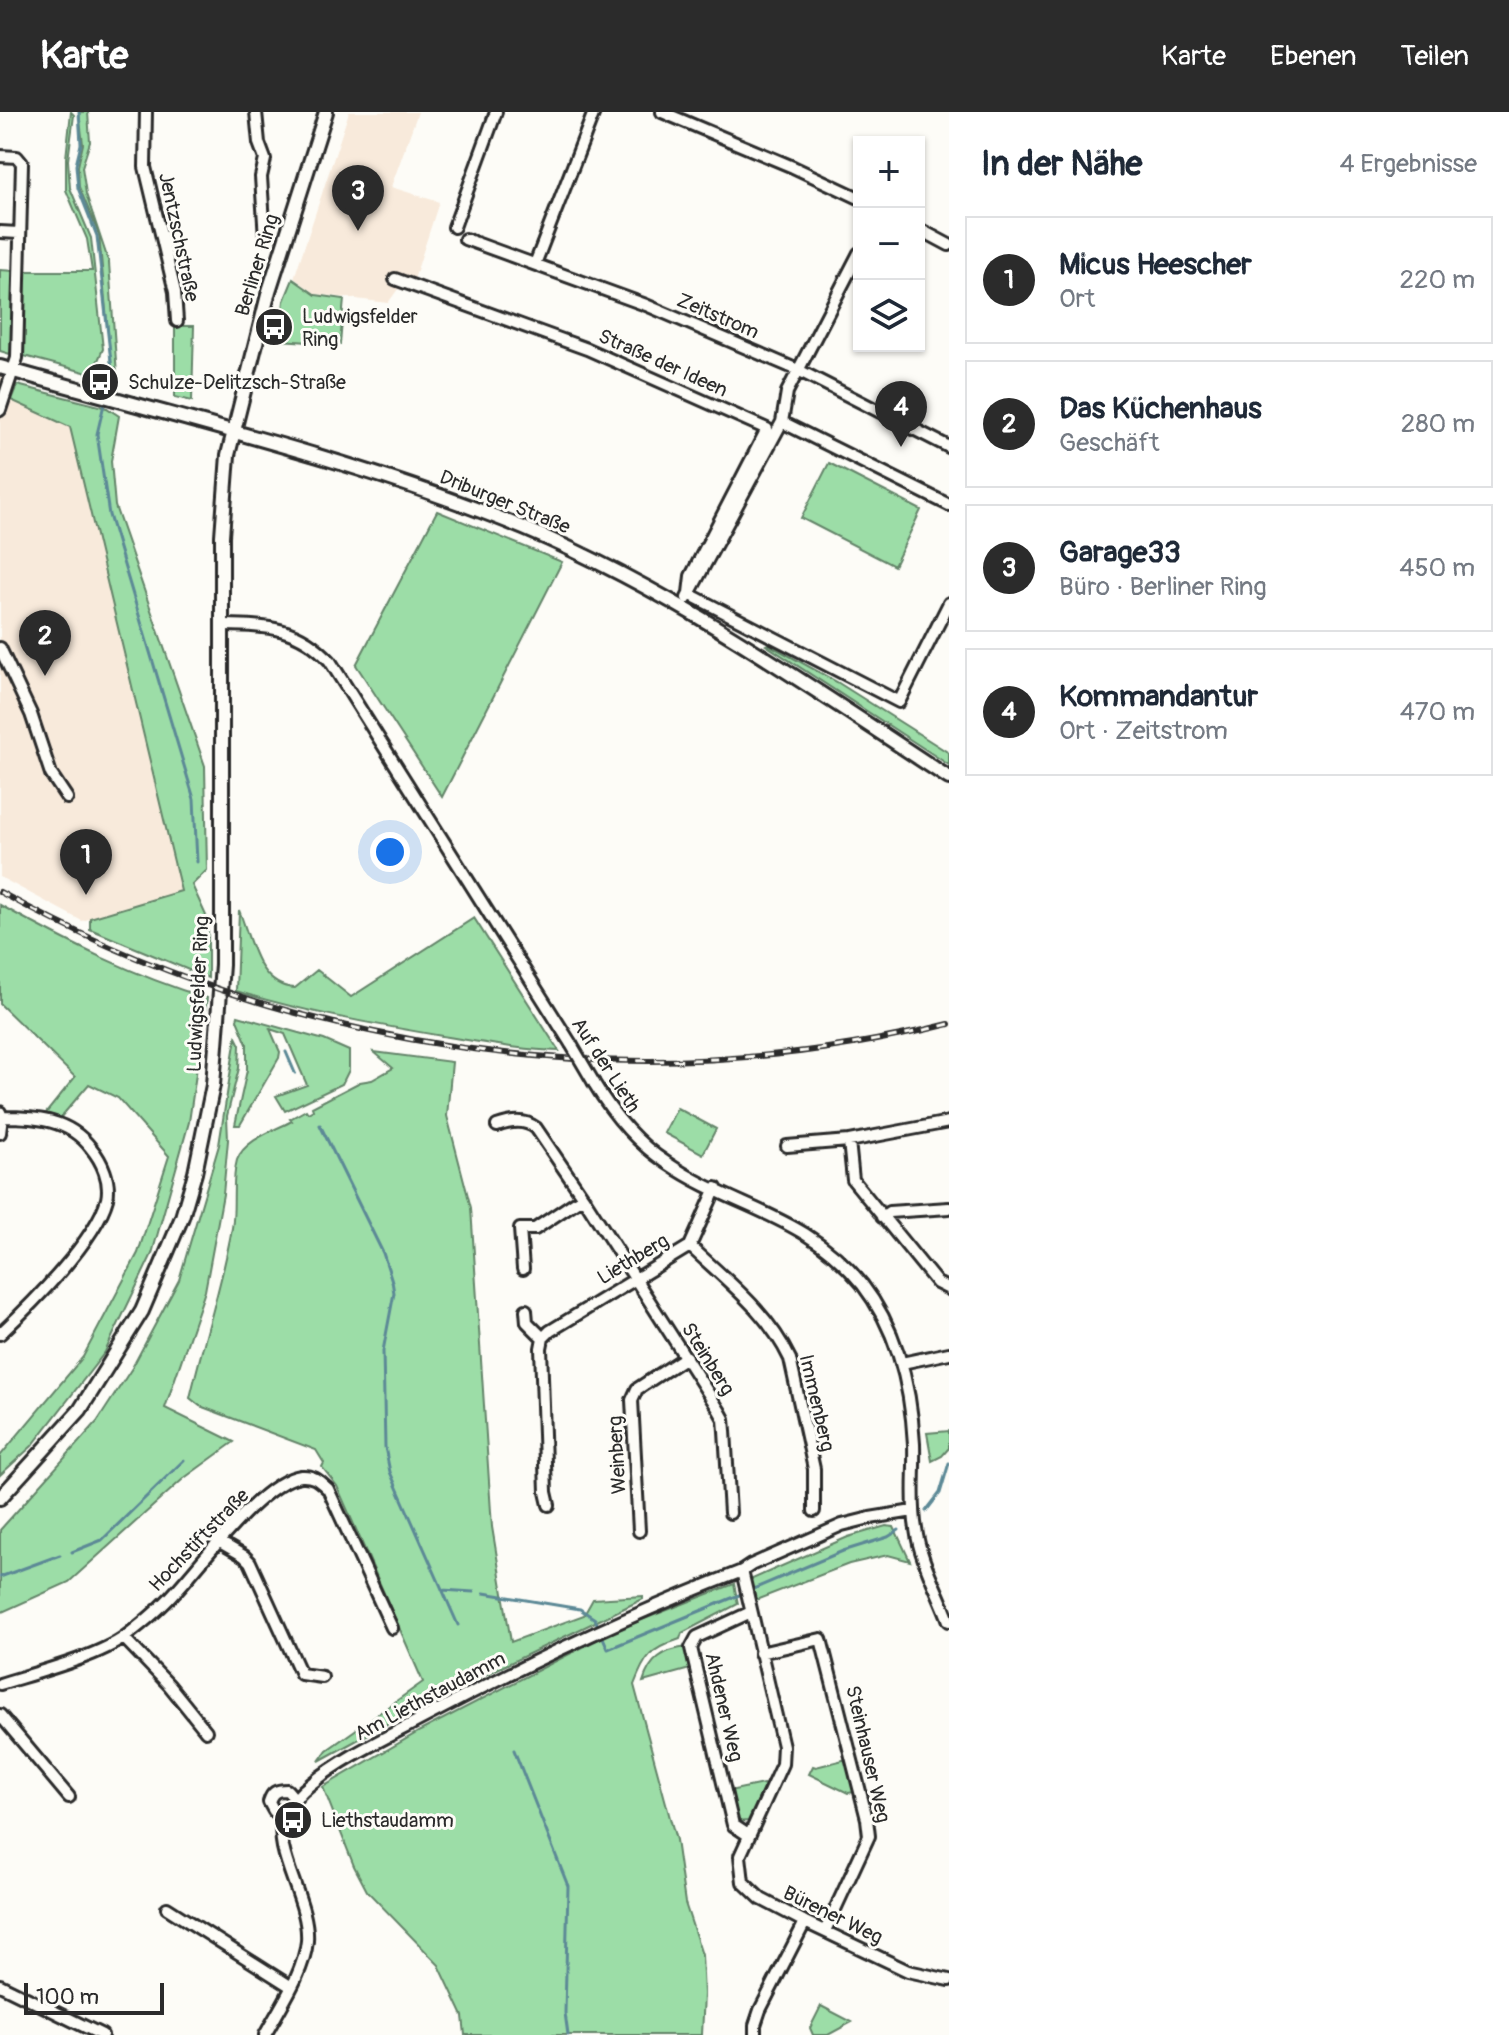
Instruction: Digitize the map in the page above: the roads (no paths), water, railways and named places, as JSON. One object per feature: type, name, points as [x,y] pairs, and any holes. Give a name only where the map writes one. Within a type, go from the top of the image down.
[{"type":"main road","name":"Berliner Ring","points":[[232,431],[269,291],[326,112]]},
{"type":"main road","name":"Driburger Straße","points":[[0,367],[352,466],[501,518],[681,606],[949,778]]},
{"type":"main road","name":"Ludwigsfelder Ring","points":[[0,1498],[80,1410],[135,1323],[182,1217],[195,1173],[213,1085],[222,965],[224,494],[232,431]]},
{"type":"street","name":"Jentzschstraße","points":[[146,112],[145,167],[175,292],[177,321]]},
{"type":"street","points":[[256,112],[259,143],[265,159],[261,177],[265,238]]},
{"type":"street","points":[[454,227],[496,112]]},
{"type":"street","points":[[535,264],[594,112]]},
{"type":"street","points":[[662,112],[853,195]]},
{"type":"street","points":[[0,156],[17,157],[22,163],[17,358],[0,410]]},
{"type":"street","points":[[0,232],[19,233]]},
{"type":"street","points":[[925,232],[949,245]]},
{"type":"street","name":"Zeitstrom","points":[[465,239],[646,305],[798,370],[949,447]]},
{"type":"street","points":[[681,606],[782,422],[787,392],[853,265]]},
{"type":"street","name":"Straße der Ideen","points":[[395,279],[587,349],[767,429]]},
{"type":"street","points":[[708,554],[767,429],[782,422]]},
{"type":"street","points":[[782,422],[949,505]]},
{"type":"street","points":[[689,594],[899,702],[949,603]]},
{"type":"street","name":"Auf der Lieth","points":[[222,625],[261,626],[294,633],[314,644],[330,661],[594,1083],[616,1117],[642,1145],[668,1164],[810,1235],[847,1267],[876,1305],[890,1330],[902,1363],[913,1442],[913,1511],[921,1550],[949,1621]]},
{"type":"street","points":[[0,648],[31,714],[51,774],[67,798]]},
{"type":"street","points":[[0,1133],[1,1114],[46,1119],[61,1124],[83,1137],[101,1160],[108,1187],[107,1200],[71,1258],[39,1296],[0,1334]]},
{"type":"street","name":"Steinberg","points":[[497,1126],[521,1122],[536,1128],[724,1419],[730,1513]]},
{"type":"street","points":[[787,1146],[849,1141],[949,1122]]},
{"type":"street","points":[[849,1141],[853,1180],[937,1283],[949,1289]]},
{"type":"street","name":"Liethberg","points":[[543,1338],[690,1246],[716,1188]]},
{"type":"street","points":[[523,1269],[520,1229],[535,1229],[583,1197]]},
{"type":"street","points":[[882,1217],[889,1212],[949,1208]]},
{"type":"street","name":"Immenberg","points":[[690,1246],[764,1316],[786,1351],[814,1469],[814,1511]]},
{"type":"street","points":[[526,1310],[527,1322],[543,1338],[541,1362],[549,1505]]},
{"type":"street","points":[[902,1363],[949,1353]]},
{"type":"street","name":"Weinberg","points":[[639,1531],[632,1400],[637,1389],[686,1357]]},
{"type":"street","name":"Hochstiftstraße","points":[[0,1684],[74,1660],[124,1638],[174,1594],[218,1541],[261,1499],[300,1476],[314,1477],[328,1489],[392,1628]]},
{"type":"street","points":[[742,1571],[842,1525],[913,1511]]},
{"type":"street","points":[[218,1541],[250,1562],[298,1679],[322,1677]]},
{"type":"street","name":"Bürener Weg","points":[[742,1571],[783,1746],[782,1764],[740,1856],[743,1882],[761,1899],[805,1922],[908,1971],[949,1980]]},
{"type":"street","name":"Am Liethstaudamm","points":[[294,1802],[325,1773],[473,1691],[611,1625],[742,1571]]},
{"type":"street","name":"Ahdener Weg","points":[[748,1835],[733,1825],[691,1648],[697,1637],[751,1612]]},
{"type":"street","points":[[124,1638],[169,1685],[206,1731]]},
{"type":"street","name":"Steinhauser Weg","points":[[760,1653],[821,1639],[867,1819],[869,1836],[825,1931]]},
{"type":"street","points":[[0,1715],[69,1797]]},
{"type":"street","points":[[265,2035],[290,1986],[307,1940],[305,1907],[286,1860],[282,1832],[285,1816],[294,1802],[287,1790],[278,1790],[269,1802],[274,1811],[285,1816]]},
{"type":"street","points":[[167,1908],[290,1986]]},
{"type":"street","points":[[755,2035],[760,2010],[805,1922]]},
{"type":"street","points":[[0,1985],[102,2035]]},
{"type":"waterway","points":[[79,112],[81,144],[76,165],[78,188],[97,236],[112,370],[106,393]]},
{"type":"waterway","points":[[105,400],[97,434],[109,515],[194,799],[197,862]]},
{"type":"waterway","points":[[286,1052],[295,1073]]},
{"type":"waterway","points":[[320,1125],[383,1253],[392,1281],[394,1293],[383,1351],[385,1447],[390,1472],[458,1625]]},
{"type":"waterway","points":[[72,1552],[102,1540],[184,1460]]},
{"type":"waterway","points":[[926,1511],[940,1493],[949,1463]]},
{"type":"waterway","points":[[751,1590],[899,1530]]},
{"type":"waterway","points":[[0,1577],[60,1555]]},
{"type":"waterway","points":[[442,1590],[474,1592]]},
{"type":"waterway","points":[[484,1593],[580,1609],[595,1619],[608,1649],[744,1593]]},
{"type":"waterway","points":[[514,1750],[568,1886],[565,2013],[568,2035]]},
{"type":"railway","points":[[0,892],[110,947],[224,991],[342,1025],[462,1048],[584,1059],[706,1059],[828,1048],[949,1024]]},
{"type":"place","name":"Garage33","points":[[358,231]]},
{"type":"place","name":"Ludwigsfelder Ring","points":[[274,327]]},
{"type":"place","name":"Schulze-Delitzsch-Straße","points":[[100,382]]},
{"type":"place","name":"Kommandantur","points":[[901,447]]},
{"type":"place","name":"Das Küchenhaus","points":[[45,676]]},
{"type":"place","name":"Micus Heescher","points":[[86,895]]},
{"type":"place","name":"Liethstaudamm","points":[[293,1820]]}]
